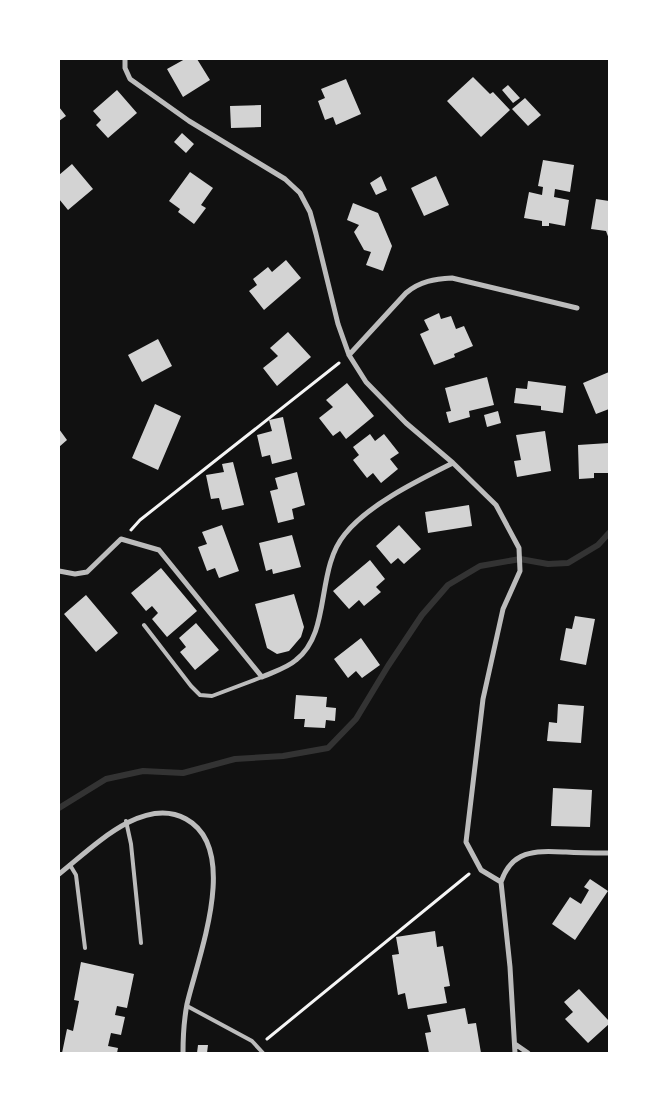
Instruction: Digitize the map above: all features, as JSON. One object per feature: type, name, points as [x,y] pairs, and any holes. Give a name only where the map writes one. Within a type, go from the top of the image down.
[{"type":"street","points":[[124,59],[125,68],[130,79],[189,121],[285,179],[300,194],[310,212],[338,324],[349,355],[366,382],[406,423],[453,463],[496,505],[519,548],[520,572],[504,609],[483,699],[466,842],[481,870],[501,882]]},
{"type":"street","points":[[349,355],[406,292],[414,286],[438,278],[452,278],[576,308]]},
{"type":"street","points":[[59,571],[75,574],[87,572],[121,539],[159,550],[262,677],[295,662],[314,638],[332,554],[344,534],[369,512],[405,487],[453,463]]},
{"type":"street","points":[[59,874],[126,822],[156,812],[177,814],[194,823],[205,836],[211,855],[214,883],[211,909],[187,1006],[183,1053]]},
{"type":"street","points":[[515,1053],[510,968],[501,882],[505,869],[516,860],[539,851],[609,853]]},
{"type":"street","points":[[515,1044],[528,1053]]},
{"type":"lane","points":[[144,625],[191,686],[200,694],[212,696],[262,677]]},
{"type":"lane","points":[[126,822],[131,844],[141,943]]},
{"type":"lane","points":[[70,865],[76,875],[85,948]]},
{"type":"lane","points":[[187,1006],[252,1041],[263,1053]]},
{"type":"path","points":[[121,539],[140,520],[349,355]]},
{"type":"path","points":[[257,1046],[469,874],[481,870]]},
{"type":"building","points":[[185,59],[197,59],[210,80],[183,97],[167,69]]},
{"type":"building","points":[[473,77],[490,94],[493,92],[510,110],[481,137],[447,101]]},
{"type":"building","points":[[346,79],[361,114],[336,125],[333,117],[325,120],[318,101],[325,98],[321,89]]},
{"type":"building","points":[[508,85],[520,98],[513,103],[502,90]]},
{"type":"building","points":[[117,90],[137,113],[108,138],[96,125],[101,120],[93,111]]},
{"type":"building","points":[[525,98],[541,115],[528,126],[512,109]]},
{"type":"building","points":[[261,105],[261,127],[231,128],[230,106]]},
{"type":"building","points":[[59,107],[66,116],[59,121]]},
{"type":"building","points":[[182,133],[194,144],[186,153],[174,142]]},
{"type":"building","points":[[543,160],[574,165],[570,192],[555,189],[554,197],[569,200],[565,226],[549,223],[549,226],[542,226],[542,221],[524,218],[529,192],[542,195],[543,187],[538,186]]},
{"type":"building","points":[[72,164],[93,189],[68,210],[59,199],[59,175]]},
{"type":"building","points":[[190,172],[213,188],[201,205],[206,208],[194,224],[178,212],[180,209],[169,201]]},
{"type":"building","points":[[381,176],[387,190],[376,195],[370,183]]},
{"type":"building","points":[[436,176],[449,205],[424,216],[411,188]]},
{"type":"building","points":[[596,199],[609,201],[609,239],[606,231],[591,229]]},
{"type":"building","points":[[353,203],[378,213],[392,246],[383,271],[366,265],[371,252],[364,250],[354,232],[359,225],[347,220]]},
{"type":"building","points":[[286,260],[301,278],[264,310],[249,291],[257,285],[253,279],[268,267],[272,272]]},
{"type":"building","points":[[439,313],[441,319],[451,316],[456,329],[464,326],[473,346],[454,354],[455,357],[434,365],[420,334],[429,330],[424,320]]},
{"type":"building","points":[[288,332],[311,357],[277,386],[263,368],[278,356],[270,348]]},
{"type":"building","points":[[158,339],[172,366],[142,382],[128,355]]},
{"type":"building","points":[[609,372],[609,409],[596,414],[583,383]]},
{"type":"building","points":[[487,377],[494,405],[469,411],[470,417],[449,423],[446,412],[451,411],[445,388]]},
{"type":"building","points":[[528,381],[566,386],[563,413],[541,410],[541,406],[514,403],[516,388],[527,389]]},
{"type":"building","points":[[347,383],[374,416],[346,439],[340,431],[333,436],[319,418],[333,407],[326,400]]},
{"type":"building","points":[[155,404],[181,416],[158,470],[132,458]]},
{"type":"building","points":[[498,411],[501,423],[487,427],[484,415]]},
{"type":"building","points":[[283,417],[292,459],[272,464],[270,455],[262,457],[257,435],[272,431],[269,420]]},
{"type":"building","points":[[59,429],[67,440],[59,447]]},
{"type":"building","points":[[545,431],[551,471],[517,477],[514,461],[521,460],[516,435]]},
{"type":"building","points":[[370,434],[375,441],[384,434],[399,453],[390,459],[398,469],[381,483],[373,473],[367,478],[353,460],[359,455],[353,447]]},
{"type":"building","points":[[609,443],[609,473],[594,473],[594,478],[579,479],[578,445]]},
{"type":"building","points":[[233,462],[244,505],[222,510],[219,498],[211,499],[206,475],[224,472],[222,464]]},
{"type":"building","points":[[297,472],[305,505],[292,509],[294,519],[278,523],[270,491],[278,489],[275,478]]},
{"type":"building","points":[[469,505],[472,526],[428,533],[425,512]]},
{"type":"building","points":[[222,525],[239,571],[219,578],[215,568],[207,571],[198,547],[207,544],[202,532]]},
{"type":"building","points":[[399,525],[421,549],[404,564],[398,558],[391,564],[376,546]]},
{"type":"building","points":[[292,535],[301,567],[273,574],[272,569],[266,571],[259,543]]},
{"type":"building","points":[[370,560],[385,579],[376,587],[381,592],[364,606],[359,600],[349,609],[333,591]]},
{"type":"building","points":[[161,568],[197,611],[167,637],[152,619],[158,613],[152,606],[146,611],[131,593]]},
{"type":"building","points":[[294,594],[304,627],[301,637],[289,651],[277,654],[267,648],[255,604]]},
{"type":"building","points":[[86,595],[118,633],[96,652],[64,614]]},
{"type":"building","points":[[575,616],[595,619],[586,665],[560,660],[566,628],[572,629]]},
{"type":"building","points":[[196,623],[219,650],[195,670],[180,652],[186,647],[179,638]]},
{"type":"building","points":[[361,638],[380,665],[362,678],[356,671],[348,678],[334,659]]},
{"type":"building","points":[[296,695],[327,697],[326,707],[336,708],[335,721],[326,720],[325,728],[304,727],[305,719],[294,719]]},
{"type":"building","points":[[558,704],[584,706],[581,743],[547,741],[549,722],[557,723]]},
{"type":"building","points":[[553,788],[592,790],[590,827],[551,826]]},
{"type":"building","points":[[590,879],[608,891],[575,940],[552,924],[570,897],[581,904],[589,890],[584,887]]},
{"type":"building","points":[[435,931],[437,947],[443,946],[450,986],[444,987],[447,1003],[408,1009],[405,993],[398,995],[392,955],[399,954],[396,937]]},
{"type":"building","points":[[81,962],[134,974],[127,1008],[117,1006],[115,1015],[125,1017],[121,1035],[111,1033],[108,1046],[118,1048],[117,1053],[62,1053],[67,1029],[73,1031],[79,1001],[74,1000]]},
{"type":"building","points":[[579,989],[609,1021],[609,1024],[588,1043],[565,1019],[573,1012],[564,1002]]},
{"type":"building","points":[[465,1008],[468,1024],[476,1023],[481,1053],[429,1053],[425,1033],[431,1032],[427,1015]]},
{"type":"building","points":[[198,1045],[208,1045],[207,1053],[197,1053]]},
{"type":"waterway","points":[[59,808],[106,779],[143,771],[183,773],[235,759],[283,756],[328,748],[356,719],[422,615],[448,585],[480,566],[520,559],[548,564],[568,563],[598,545],[609,533]]}]
